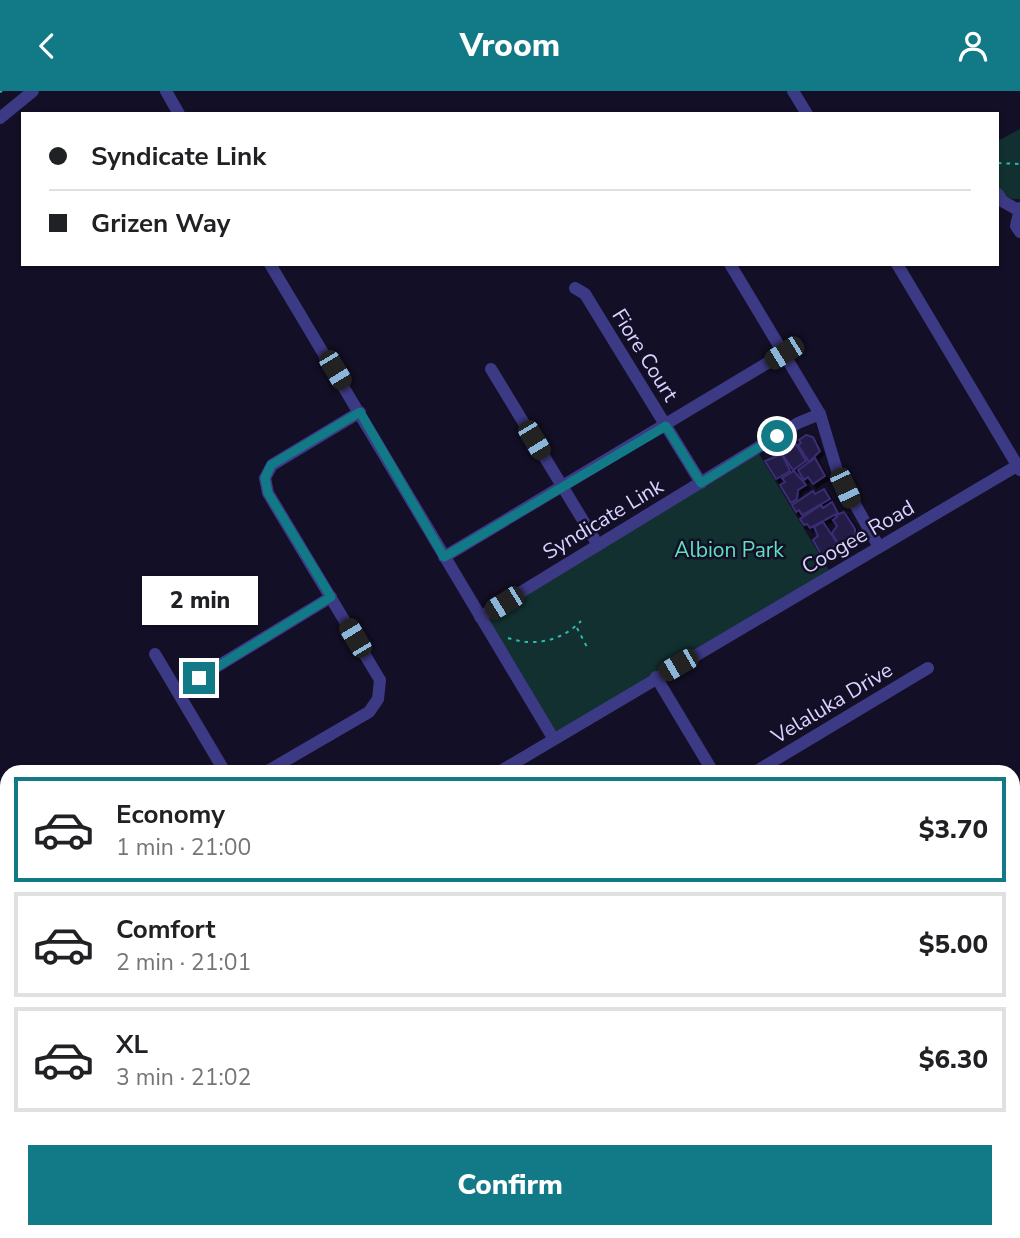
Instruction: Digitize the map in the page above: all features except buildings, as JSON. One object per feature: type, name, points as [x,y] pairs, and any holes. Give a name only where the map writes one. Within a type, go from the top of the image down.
[{"type":"street","points":[[0,118],[33,91]]},
{"type":"street","points":[[166,91],[178,112]]},
{"type":"street","points":[[793,91],[806,112]]},
{"type":"street","points":[[999,196],[1002,201],[1019,209],[1016,226],[1020,232]]},
{"type":"street","points":[[271,266],[553,738]]},
{"type":"street","points":[[731,266],[820,414],[838,474],[879,547]]},
{"type":"street","points":[[898,266],[1019,466]]},
{"type":"street","name":"Fiore Court","points":[[575,288],[585,294],[701,483]]},
{"type":"street","points":[[444,557],[784,353]]},
{"type":"street","points":[[491,369],[598,545]]},
{"type":"street","points":[[279,765],[369,712],[378,699],[380,680],[268,493],[265,478],[271,465],[360,412]]},
{"type":"street","name":"Syndicate Link","points":[[480,617],[798,423],[820,414]]},
{"type":"street","name":"Coogee Road","points":[[510,765],[1019,466]]},
{"type":"street","points":[[177,691],[331,597]]},
{"type":"street","points":[[155,654],[221,765]]},
{"type":"street","name":"Velaluka Drive","points":[[767,765],[928,668]]},
{"type":"street","points":[[656,677],[709,765]]},
{"type":"path","points":[[999,163],[1020,164]]},
{"type":"path","points":[[504,636],[539,642],[552,639],[581,621]]},
{"type":"path","points":[[576,626],[589,649]]},
{"type":"green space","points":[[1020,129],[1020,199],[1007,197],[999,188],[999,140]]},
{"type":"green space","name":"Albion Park","points":[[756,449],[832,575],[553,738],[480,617]]},
{"type":"route","points":[[199,678],[331,597],[268,493],[265,478],[271,465],[360,412],[444,557],[666,426],[701,483],[777,436]]}]
